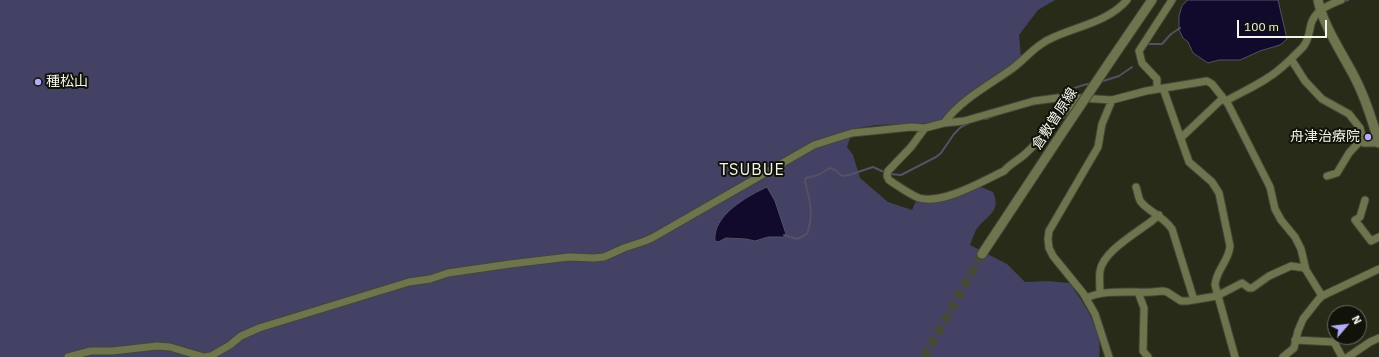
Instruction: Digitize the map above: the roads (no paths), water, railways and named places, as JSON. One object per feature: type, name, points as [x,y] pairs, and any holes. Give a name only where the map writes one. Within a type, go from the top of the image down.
[{"type":"street","points":[[944,123],[959,107],[1014,67],[1040,44],[1114,12],[1127,0]]},
{"type":"street","name":"倉敷曽原線","points":[[982,254],[1152,0]]},
{"type":"street","points":[[1172,0],[1139,52],[1142,63],[1157,79],[1189,162],[1212,182],[1220,193],[1230,246],[1227,258],[1217,274],[1215,285],[1235,357]]},
{"type":"street","points":[[1291,60],[1305,81],[1322,99],[1349,114],[1360,128],[1364,143],[1379,143],[1376,123],[1321,10],[1318,0]]},
{"type":"street","points":[[1180,137],[1224,99],[1268,78],[1285,66],[1307,40],[1313,19],[1324,7],[1341,0]]},
{"type":"street","points":[[68,357],[91,351],[112,351],[157,346],[170,347],[204,357],[211,356],[230,345],[241,336],[259,328],[409,282],[430,279],[448,273],[510,264],[569,257],[604,257],[645,241],[814,145],[852,133],[911,127],[925,128],[944,123],[964,121],[1034,101],[1062,98],[1112,100],[1160,89],[1206,82],[1212,84],[1224,99],[1270,187],[1275,208],[1281,220],[1295,237],[1301,249],[1305,268],[1322,296]]},
{"type":"street","points":[[925,128],[911,147],[895,163],[888,173],[889,180],[917,197],[924,199],[957,193],[1004,171],[1008,166],[1023,156],[1077,98]]},
{"type":"street","points":[[1109,357],[1095,314],[1086,298],[1053,256],[1049,248],[1048,239],[1049,230],[1098,147],[1102,124],[1112,100]]},
{"type":"street","points":[[1327,176],[1336,172],[1349,153],[1362,139]]},
{"type":"street","points":[[1136,187],[1139,199],[1142,203],[1159,215],[1172,229],[1194,300]]},
{"type":"street","points":[[1365,200],[1360,217],[1355,220],[1371,241],[1379,237]]},
{"type":"street","points":[[1100,293],[1100,271],[1105,258],[1111,251],[1159,215]]},
{"type":"street","points":[[1086,298],[1100,293],[1120,291],[1163,291],[1181,301],[1194,300],[1218,296],[1242,283],[1248,288],[1252,288],[1269,276],[1292,266],[1305,268]]},
{"type":"street","points":[[1283,357],[1294,348],[1298,330],[1303,319],[1322,296],[1379,269]]},
{"type":"street","points":[[1138,292],[1144,308],[1144,352],[1148,357]]},
{"type":"street","points":[[1348,357],[1370,342],[1379,338]]},
{"type":"street","points":[[1295,340],[1334,342],[1342,357]]},
{"type":"waterway","points":[[1342,2],[1348,0]]},
{"type":"waterway","points":[[1146,46],[1147,44],[1162,44],[1171,34],[1180,28]]},
{"type":"waterway","points":[[1100,82],[1119,76],[1132,67]]},
{"type":"waterway","points":[[1063,95],[1080,86],[1092,83]]},
{"type":"waterway","points":[[981,119],[986,119],[996,115]]},
{"type":"waterway","points":[[890,174],[901,175],[936,157],[941,153],[954,134],[961,127],[969,123]]},
{"type":"waterway","points":[[784,235],[797,239],[807,234],[811,214],[810,201],[805,181],[806,178],[818,175],[830,168],[842,176],[873,167],[886,173]]},
{"type":"tunnel","points":[[924,357],[982,254]]},
{"type":"place","name":"種松山","points":[[38,82]]},
{"type":"place","name":"舟津治療院","points":[[1368,137]]},
{"type":"district","name":"TSUBUE","points":[[752,170]]}]
